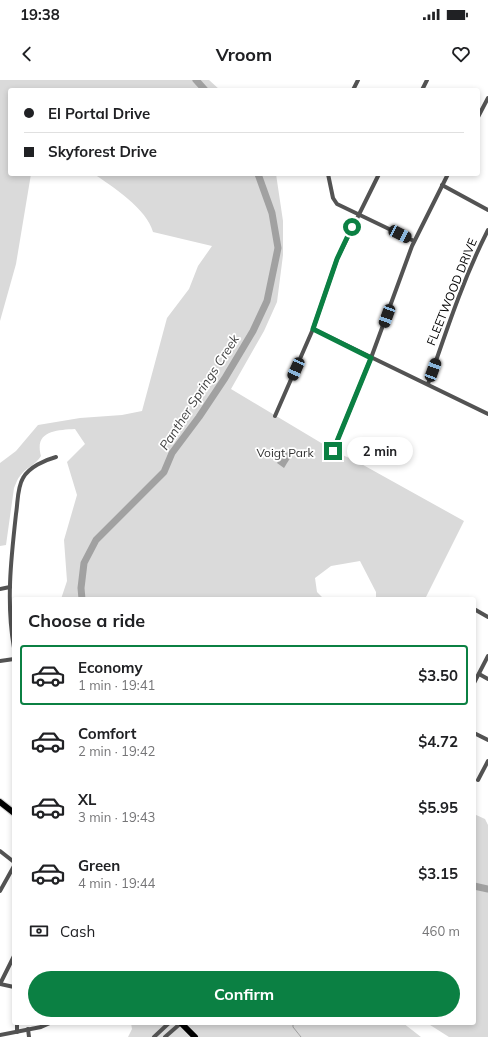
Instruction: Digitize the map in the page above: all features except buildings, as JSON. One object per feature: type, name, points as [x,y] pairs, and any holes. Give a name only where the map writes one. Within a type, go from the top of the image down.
[{"type":"main road","points":[[0,802],[12,811]]},
{"type":"main road","points":[[183,1025],[195,1037]]},
{"type":"street","points":[[480,113],[488,98]]},
{"type":"street","points":[[328,176],[333,198],[337,204],[414,241]]},
{"type":"street","points":[[275,416],[313,329],[337,259],[378,176]]},
{"type":"street","points":[[333,451],[371,358],[414,241],[447,176]]},
{"type":"street","points":[[442,185],[488,210]]},
{"type":"street","name":"FLEETWOOD DRIVE","points":[[428,384],[463,285],[488,230]]},
{"type":"street","points":[[313,329],[488,413]]},
{"type":"street","points":[[12,636],[9,618],[10,588],[13,534],[20,484],[25,475],[30,471],[43,462],[56,457]]},
{"type":"street","points":[[0,589],[10,588]]},
{"type":"street","points":[[476,610],[488,617]]},
{"type":"street","points":[[476,679],[488,656]]},
{"type":"street","points":[[0,662],[12,659]]},
{"type":"street","points":[[479,674],[488,679]]},
{"type":"street","points":[[476,734],[488,740]]},
{"type":"street","points":[[478,780],[488,761]]},
{"type":"street","points":[[0,851],[12,860]]},
{"type":"street","points":[[0,890],[12,869]]},
{"type":"street","points":[[12,960],[0,984],[12,987]]},
{"type":"street","points":[[16,1025],[17,1032]]},
{"type":"street","points":[[0,1035],[46,1025]]},
{"type":"street","points":[[154,1037],[167,1025]]},
{"type":"street","points":[[165,1037],[179,1025]]},
{"type":"street","points":[[28,1029],[29,1037]]},
{"type":"green space","points":[[0,80],[209,80],[218,88],[8,88],[8,176],[31,176],[16,264],[0,321]]},
{"type":"green space","name":"Voigt Park","points":[[97,176],[276,176],[283,221],[283,255],[277,302],[264,331],[231,389],[338,453],[356,461],[464,521],[426,597],[376,597],[376,592],[360,561],[331,566],[315,578],[317,592],[322,597],[62,597],[67,581],[64,540],[77,495],[67,462],[85,444],[75,429],[54,431],[44,437],[41,441],[41,456],[22,473],[14,488],[6,545],[0,546],[0,463],[16,451],[38,425],[80,418],[122,415],[142,411],[167,318],[189,289],[198,266],[212,246],[153,232],[150,223],[144,215],[119,192]]},
{"type":"green space","points":[[476,815],[485,819],[488,825],[488,1037],[449,1037],[430,1025],[476,1025]]},
{"type":"green space","points":[[131,1025],[406,1025],[421,1037],[128,1037],[132,1029]]},
{"type":"shaded area","points":[[286,451],[292,455],[284,468],[277,463]]},
{"type":"waterway","name":"Panther Springs Creek","points":[[196,80],[203,88]]},
{"type":"waterway","name":"Panther Springs Creek","points":[[82,597],[81,588],[84,563],[96,540],[164,472],[172,453],[199,417],[225,378],[253,331],[267,301],[278,248],[272,213],[259,176]]},
{"type":"waterway","name":"Panther Springs Creek","points":[[476,886],[488,889]]},
{"type":"waterway","points":[[293,1025],[301,1037]]},
{"type":"route","points":[[333,451],[371,358],[313,329],[337,259],[352,227]]}]
